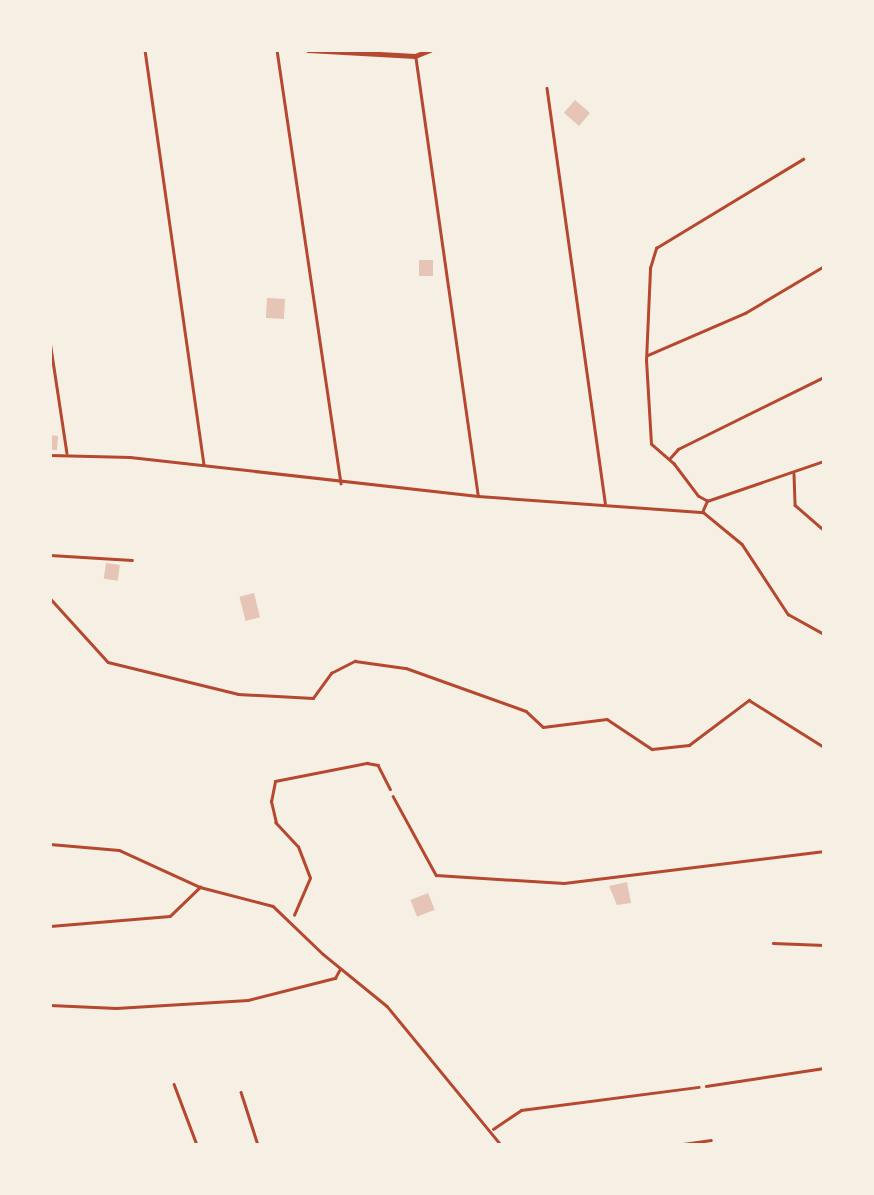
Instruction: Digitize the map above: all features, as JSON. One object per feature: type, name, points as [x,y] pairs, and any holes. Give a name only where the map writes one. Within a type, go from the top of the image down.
[{"type":"street","points":[[308,50],[416,56],[430,50]]},
{"type":"lane","points":[[145,50],[204,465]]},
{"type":"lane","points":[[277,50],[341,482]]},
{"type":"lane","points":[[416,56],[478,496]]},
{"type":"lane","points":[[547,88],[605,505]]},
{"type":"lane","points":[[802,159],[656,248],[650,268],[646,356],[651,444],[669,459],[698,496],[707,500],[824,462]]},
{"type":"lane","points":[[646,356],[745,313],[824,266]]},
{"type":"lane","points":[[50,340],[68,455]]},
{"type":"lane","points":[[669,459],[678,449],[824,377]]},
{"type":"lane","points":[[50,456],[204,465],[478,496],[703,512],[742,544],[788,614],[824,634]]},
{"type":"lane","points":[[794,473],[794,505],[824,530]]},
{"type":"lane","points":[[703,512],[707,500]]},
{"type":"lane","points":[[50,555],[132,560]]},
{"type":"lane","points":[[50,598],[108,662],[238,694],[312,698],[332,674],[355,661],[408,668],[526,712],[544,727],[607,718],[652,749],[689,744],[749,700],[824,747]]},
{"type":"lane","points":[[393,796],[436,875],[564,883],[824,852]]},
{"type":"lane","points":[[50,844],[118,850],[200,887],[273,906],[411,1031],[501,1145]]},
{"type":"lane","points":[[50,926],[170,916],[200,887]]},
{"type":"lane","points":[[772,943],[824,945]]},
{"type":"lane","points":[[50,1005],[116,1008],[248,1000],[335,978],[340,969]]},
{"type":"lane","points":[[174,1084],[197,1145]]},
{"type":"lane","points":[[491,1130],[521,1110],[699,1088]]},
{"type":"lane","points":[[241,1092],[258,1145]]},
{"type":"lane","points":[[676,1145],[711,1140]]},
{"type":"path","points":[[293,921],[310,878],[298,847],[276,823],[271,802],[275,781],[300,772],[368,763],[378,765],[393,796]]},
{"type":"path","points":[[699,1088],[824,1068]]},
{"type":"building","points":[[575,100],[590,113],[579,126],[564,113]]},
{"type":"building","points":[[419,260],[433,260],[433,276],[419,276]]},
{"type":"building","points":[[267,298],[285,299],[284,319],[266,318]]},
{"type":"building","points":[[50,435],[58,436],[57,450],[50,450]]},
{"type":"building","points":[[106,563],[120,565],[118,581],[104,579]]},
{"type":"building","points":[[254,593],[260,617],[245,621],[239,597]]},
{"type":"building","points":[[627,882],[631,903],[617,905],[609,886]]},
{"type":"building","points":[[428,893],[435,910],[417,917],[410,900]]}]
